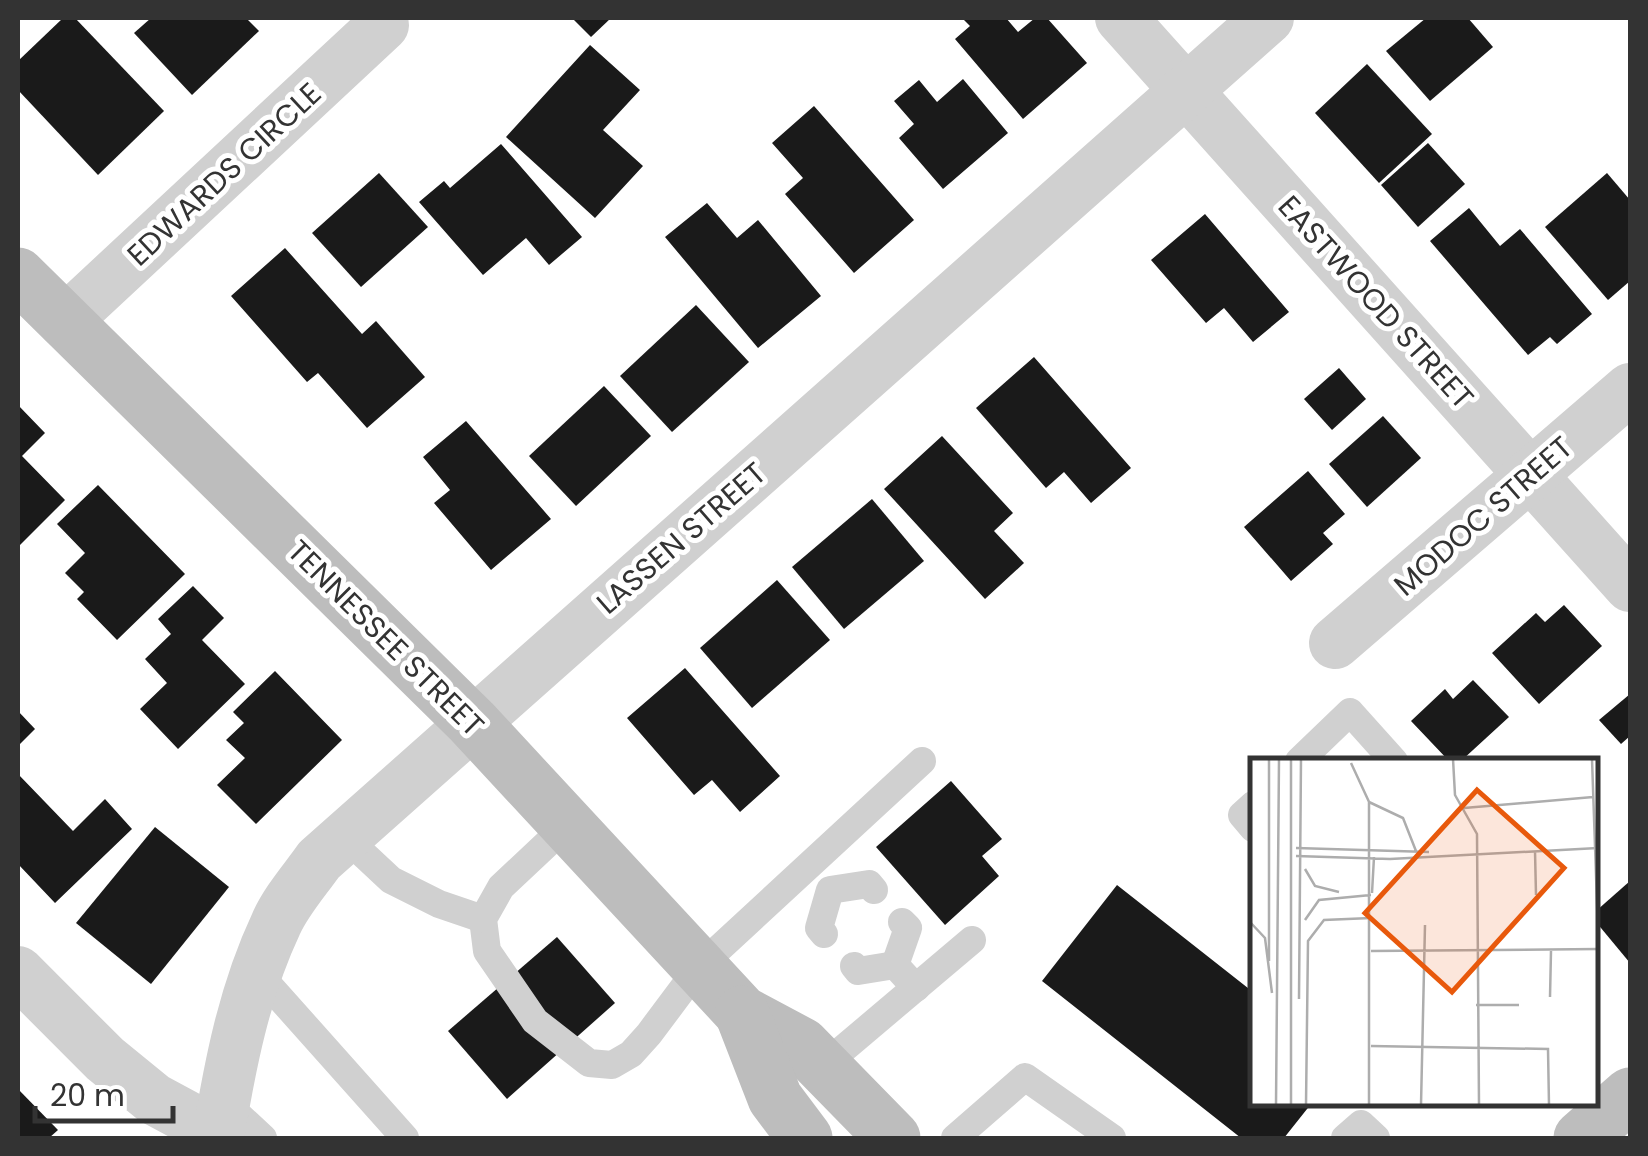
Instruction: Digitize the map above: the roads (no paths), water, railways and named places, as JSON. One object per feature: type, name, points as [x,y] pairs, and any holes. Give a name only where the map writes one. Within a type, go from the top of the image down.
[{"type":"main road","name":"TENNESSEE STREET","points":[[18,275],[472,722],[742,1013],[802,1044],[893,1138]]},
{"type":"main road","name":"TENNESSEE STREET","points":[[742,1013],[775,1098],[805,1138]]},
{"type":"main road","points":[[1581,1138],[1630,1095]]},
{"type":"street","name":"EASTWOOD STREET","points":[[1122,18],[1630,586]]},
{"type":"street","name":"LASSEN STREET","points":[[231,1128],[242,1015],[277,920],[319,860],[1268,18]]},
{"type":"street","name":"EDWARDS CIRCLE","points":[[64,322],[383,25]]},
{"type":"street","name":"MODOC STREET","points":[[1335,643],[1630,388]]},
{"type":"street","points":[[18,972],[104,1059],[142,1089],[231,1128]]},
{"type":"lane","points":[[1302,758],[1350,712],[1391,758]]},
{"type":"lane","points":[[568,825],[501,887],[484,919],[486,951],[534,1021],[589,1063],[612,1065],[631,1054],[699,967],[922,760]]},
{"type":"lane","points":[[345,836],[391,880],[439,904],[484,919]]},
{"type":"lane","points":[[808,864],[850,912]]},
{"type":"lane","points":[[830,890],[869,884],[874,890]]},
{"type":"lane","points":[[824,934],[820,928],[830,890]]},
{"type":"lane","points":[[854,966],[858,971],[887,955],[908,928],[902,922]]},
{"type":"lane","points":[[823,1066],[972,940]]},
{"type":"lane","points":[[887,955],[916,988]]},
{"type":"lane","points":[[258,972],[405,1138]]},
{"type":"lane","points":[[955,1138],[1025,1076],[1112,1138]]}]
